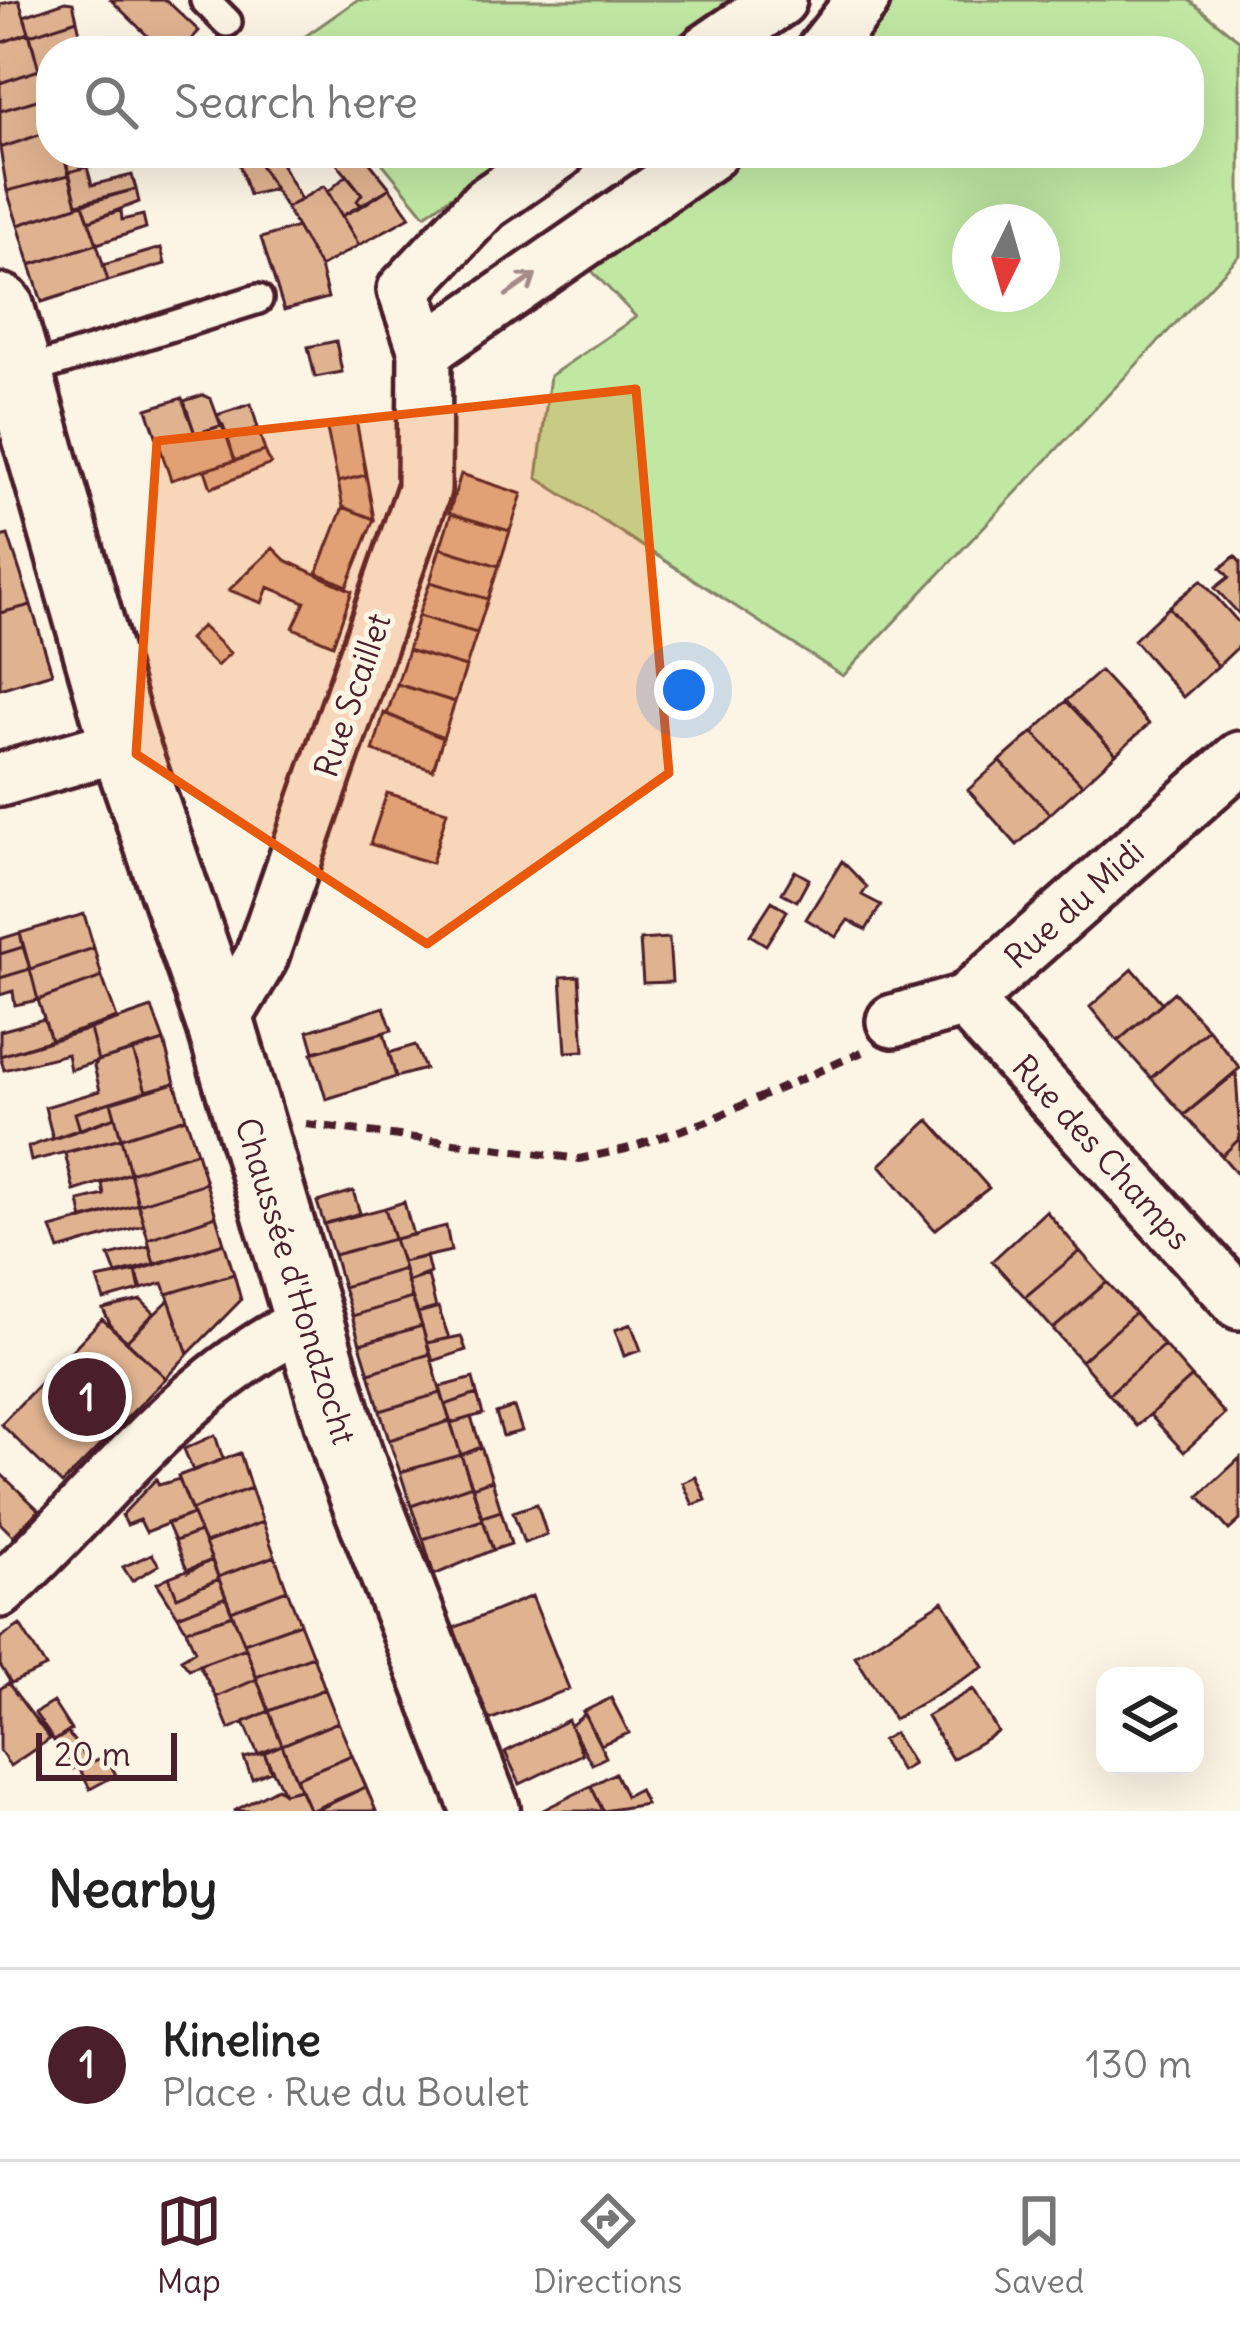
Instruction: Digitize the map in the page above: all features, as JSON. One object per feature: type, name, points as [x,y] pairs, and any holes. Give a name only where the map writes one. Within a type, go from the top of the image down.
[{"type":"main road","name":"Chaussée d'Hondzocht","points":[[0,308],[124,744],[221,1025],[350,1460],[486,1811]]},
{"type":"street","points":[[728,36],[780,0]]},
{"type":"street","points":[[834,36],[862,0]]},
{"type":"street","name":"Rue Scaillet","points":[[221,1025],[261,958],[424,489],[425,351],[404,290],[485,204],[537,168]]},
{"type":"street","points":[[425,351],[689,168]]},
{"type":"street","points":[[0,780],[124,744]]},
{"type":"street","name":"Rue du Midi","points":[[892,1021],[965,1001],[1240,758]]},
{"type":"street","name":"Rue des Champs","points":[[965,1001],[1240,1303]]},
{"type":"street","points":[[0,1591],[202,1387],[254,1347],[307,1322]]},
{"type":"lane","points":[[205,0],[227,22]]},
{"type":"lane","points":[[18,374],[258,299]]},
{"type":"path","points":[[245,1114],[579,1159],[626,1149],[705,1122],[858,1056],[892,1021]]},
{"type":"highlighted area","points":[[636,389],[669,773],[427,944],[136,754],[157,441]]},
{"type":"green space","points":[[357,0],[730,0],[678,36],[306,36]]},
{"type":"green space","points":[[895,0],[1189,0],[1240,41],[1240,255],[843,676],[537,478],[550,376],[636,317],[591,270],[734,168],[1204,168],[1204,36],[867,36]]},
{"type":"green space","points":[[386,168],[492,168],[425,215]]},
{"type":"building","points":[[19,0],[29,33],[0,43],[0,4]]},
{"type":"building","points":[[111,0],[166,0],[199,31],[194,36],[148,36]]},
{"type":"building","points":[[73,3],[77,20],[30,35],[24,16]]},
{"type":"building","points":[[77,20],[81,36],[36,36],[36,58],[30,35]]},
{"type":"building","points":[[29,33],[36,71],[0,83],[0,43]]},
{"type":"building","points":[[36,71],[36,100],[0,111],[0,83]]},
{"type":"building","points":[[36,100],[36,136],[0,148],[0,111]]},
{"type":"building","points":[[36,136],[36,168],[67,168],[69,175],[7,191],[0,148]]},
{"type":"building","points":[[87,168],[92,185],[132,175],[136,189],[77,204],[69,172]]},
{"type":"building","points":[[240,168],[262,168],[275,189],[249,195]]},
{"type":"building","points":[[262,168],[284,168],[301,200],[286,208]]},
{"type":"building","points":[[340,168],[374,168],[390,188],[362,206],[357,201],[362,194]]},
{"type":"building","points":[[69,175],[77,204],[83,204],[18,225],[7,191]]},
{"type":"building","points":[[347,175],[362,194],[357,201],[362,206],[342,216],[328,192]]},
{"type":"building","points":[[324,186],[359,245],[320,267],[286,208]]},
{"type":"building","points":[[390,188],[410,217],[359,245],[342,216]]},
{"type":"building","points":[[136,189],[139,202],[89,221],[83,204]]},
{"type":"building","points":[[83,204],[97,244],[30,265],[18,225]]},
{"type":"building","points":[[121,210],[122,220],[143,215],[146,228],[97,244],[89,221]]},
{"type":"building","points":[[297,227],[320,267],[328,298],[284,310],[261,238]]},
{"type":"building","points":[[97,244],[108,281],[42,302],[30,265]]},
{"type":"building","points":[[161,248],[165,264],[108,281],[103,265]]},
{"type":"building","points":[[336,341],[342,372],[315,377],[308,347]]},
{"type":"building","points":[[203,395],[211,399],[221,426],[195,434],[184,401]]},
{"type":"building","points":[[182,398],[195,434],[223,425],[235,461],[171,480],[147,409]]},
{"type":"building","points":[[251,404],[258,428],[228,439],[217,415]]},
{"type":"building","points":[[356,419],[366,475],[338,482],[327,429]]},
{"type":"building","points":[[258,428],[265,451],[235,461],[228,439]]},
{"type":"building","points":[[265,451],[271,464],[211,488],[205,470]]},
{"type":"building","points":[[461,474],[522,494],[510,531],[449,513]]},
{"type":"building","points":[[366,475],[374,519],[343,507],[338,482]]},
{"type":"building","points":[[343,507],[374,519],[347,586],[317,573]]},
{"type":"building","points":[[451,514],[510,531],[499,566],[440,548]]},
{"type":"building","points":[[8,535],[31,605],[0,613],[0,537]]},
{"type":"building","points":[[273,548],[285,560],[352,591],[333,645],[293,628],[305,602],[268,587],[262,603],[229,590]]},
{"type":"building","points":[[440,548],[499,566],[488,599],[430,582]]},
{"type":"building","points":[[1235,556],[1240,562],[1240,615],[1215,588],[1229,577],[1221,568]]},
{"type":"building","points":[[1201,580],[1240,624],[1240,645],[1218,666],[1169,607]]},
{"type":"building","points":[[430,582],[488,599],[477,633],[418,616]]},
{"type":"building","points":[[31,605],[52,673],[0,689],[0,613]]},
{"type":"building","points":[[1169,607],[1218,666],[1183,697],[1134,640]]},
{"type":"building","points":[[418,616],[477,633],[466,667],[408,650]]},
{"type":"building","points":[[202,626],[230,653],[217,666],[189,639]]},
{"type":"building","points":[[408,650],[466,667],[455,702],[397,684]]},
{"type":"building","points":[[1100,671],[1149,724],[1116,754],[1066,701]]},
{"type":"building","points":[[397,684],[455,702],[443,738],[387,714]]},
{"type":"building","points":[[1066,701],[1116,754],[1082,785],[1033,732]]},
{"type":"building","points":[[384,713],[443,738],[433,770],[373,751]]},
{"type":"building","points":[[1033,732],[1082,785],[1050,814],[1000,761]]},
{"type":"building","points":[[1000,761],[1050,814],[1017,845],[968,790]]},
{"type":"building","points":[[387,793],[447,811],[432,863],[370,844]]},
{"type":"building","points":[[842,861],[867,887],[862,895],[881,905],[866,930],[848,920],[836,937],[806,919]]},
{"type":"building","points":[[795,871],[809,879],[797,901],[782,893]]},
{"type":"building","points":[[772,901],[787,911],[766,945],[750,935]]},
{"type":"building","points":[[84,914],[94,948],[30,969],[20,933]]},
{"type":"building","points":[[20,933],[23,947],[0,954],[0,939]]},
{"type":"building","points":[[669,938],[672,982],[643,983],[640,940]]},
{"type":"building","points":[[23,947],[30,969],[0,978],[0,954]]},
{"type":"building","points":[[94,948],[102,977],[38,1000],[30,969]]},
{"type":"building","points":[[30,969],[38,1000],[15,1005],[13,991],[0,995],[0,978]]},
{"type":"building","points":[[1133,969],[1162,1003],[1118,1041],[1090,1007]]},
{"type":"building","points":[[579,976],[584,1051],[566,1052],[561,977]]},
{"type":"building","points":[[102,977],[117,1018],[51,1040],[38,1000]]},
{"type":"building","points":[[1174,992],[1208,1029],[1151,1078],[1118,1041]]},
{"type":"building","points":[[384,1007],[392,1030],[314,1052],[308,1031]]},
{"type":"building","points":[[152,1008],[164,1041],[98,1061],[90,1029]]},
{"type":"building","points":[[44,1019],[51,1040],[0,1056],[0,1031]]},
{"type":"building","points":[[90,1029],[98,1061],[70,1070],[67,1054],[4,1070],[0,1056]]},
{"type":"building","points":[[1208,1029],[1240,1068],[1184,1115],[1151,1078]]},
{"type":"building","points":[[384,1033],[396,1077],[326,1099],[312,1053]]},
{"type":"building","points":[[164,1041],[175,1083],[146,1091],[133,1051]]},
{"type":"building","points":[[415,1045],[425,1069],[396,1077],[389,1053]]},
{"type":"building","points":[[133,1051],[146,1091],[75,1113],[80,1130],[53,1139],[45,1107],[100,1091],[94,1066],[98,1061]]},
{"type":"building","points":[[1236,1073],[1240,1138],[1222,1156],[1184,1115]]},
{"type":"building","points":[[175,1083],[186,1118],[121,1138],[111,1102]]},
{"type":"building","points":[[111,1102],[115,1117],[80,1130],[75,1113]]},
{"type":"building","points":[[115,1117],[121,1138],[31,1161],[28,1147]]},
{"type":"building","points":[[186,1118],[197,1152],[130,1173],[121,1138]]},
{"type":"building","points":[[929,1120],[989,1188],[935,1230],[880,1165]]},
{"type":"building","points":[[121,1138],[130,1173],[74,1191],[65,1153]]},
{"type":"building","points":[[1240,1138],[1240,1177],[1222,1156]]},
{"type":"building","points":[[197,1152],[206,1183],[138,1204],[130,1173]]},
{"type":"building","points":[[130,1173],[138,1204],[83,1220],[79,1201],[104,1195],[102,1183]]},
{"type":"building","points":[[206,1183],[216,1216],[148,1239],[138,1204]]},
{"type":"building","points":[[353,1191],[360,1213],[324,1224],[317,1202]]},
{"type":"building","points":[[404,1202],[413,1235],[394,1239],[385,1208]]},
{"type":"building","points":[[138,1204],[144,1225],[59,1250],[51,1228]]},
{"type":"building","points":[[385,1208],[394,1239],[334,1255],[324,1224]]},
{"type":"building","points":[[1046,1211],[1080,1251],[1025,1297],[992,1261]]},
{"type":"building","points":[[216,1216],[224,1243],[154,1264],[148,1239]]},
{"type":"building","points":[[446,1226],[451,1251],[402,1262],[394,1239]]},
{"type":"building","points":[[394,1239],[404,1269],[343,1287],[334,1255]]},
{"type":"building","points":[[224,1243],[234,1274],[167,1294],[163,1283],[142,1289],[136,1271]]},
{"type":"building","points":[[149,1246],[154,1264],[116,1274],[109,1256]]},
{"type":"building","points":[[1080,1251],[1107,1282],[1053,1329],[1025,1297]]},
{"type":"building","points":[[426,1256],[430,1273],[407,1282],[402,1262]]},
{"type":"building","points":[[404,1269],[412,1298],[352,1316],[343,1287]]},
{"type":"building","points":[[136,1271],[140,1290],[104,1300],[97,1279]]},
{"type":"building","points":[[234,1274],[241,1300],[188,1354],[167,1294]]},
{"type":"building","points":[[428,1275],[436,1308],[418,1313],[407,1282]]},
{"type":"building","points":[[1107,1282],[1135,1313],[1081,1361],[1053,1329]]},
{"type":"building","points":[[412,1298],[422,1326],[360,1344],[352,1316]]},
{"type":"building","points":[[141,1300],[154,1313],[127,1341],[112,1328],[103,1309]]},
{"type":"building","points":[[169,1300],[188,1354],[166,1378],[127,1341]]},
{"type":"building","points":[[438,1307],[449,1338],[427,1343],[418,1313]]},
{"type":"building","points":[[1135,1313],[1164,1345],[1109,1394],[1081,1361]]},
{"type":"building","points":[[102,1319],[166,1378],[62,1484],[1,1424]]},
{"type":"building","points":[[631,1324],[641,1350],[624,1356],[615,1330]]},
{"type":"building","points":[[422,1326],[430,1354],[369,1373],[360,1344]]},
{"type":"building","points":[[461,1336],[466,1350],[433,1361],[427,1343]]},
{"type":"building","points":[[1164,1345],[1192,1377],[1137,1426],[1109,1394]]},
{"type":"building","points":[[430,1354],[441,1393],[380,1411],[369,1373]]},
{"type":"building","points":[[1192,1377],[1225,1414],[1184,1452],[1150,1415]]},
{"type":"building","points":[[473,1378],[477,1394],[445,1405],[440,1387]]},
{"type":"building","points":[[441,1393],[450,1421],[389,1440],[380,1411]]},
{"type":"building","points":[[477,1394],[483,1414],[451,1423],[445,1405]]},
{"type":"building","points":[[514,1407],[522,1431],[503,1436],[496,1413]]},
{"type":"building","points":[[471,1417],[481,1447],[461,1455],[451,1423]]},
{"type":"building","points":[[450,1421],[461,1455],[400,1472],[389,1440]]},
{"type":"building","points":[[215,1435],[223,1459],[193,1471],[184,1449]]},
{"type":"building","points":[[481,1447],[492,1480],[472,1487],[461,1455]]},
{"type":"building","points":[[240,1453],[251,1488],[191,1510],[178,1476]]},
{"type":"building","points":[[461,1455],[472,1485],[411,1506],[400,1472]]},
{"type":"building","points":[[1240,1458],[1240,1520],[1229,1530],[1199,1496]]},
{"type":"building","points":[[0,1473],[39,1510],[13,1536],[0,1523]]},
{"type":"building","points":[[696,1477],[706,1500],[693,1505],[683,1483]]},
{"type":"building","points":[[156,1479],[159,1485],[179,1479],[193,1514],[146,1532],[140,1520],[127,1525],[122,1515]]},
{"type":"building","points":[[492,1480],[501,1511],[482,1517],[472,1487]]},
{"type":"building","points":[[472,1485],[483,1520],[423,1539],[411,1506]]},
{"type":"building","points":[[251,1488],[263,1522],[205,1543],[191,1510]]},
{"type":"building","points":[[537,1504],[547,1535],[524,1543],[513,1512]]},
{"type":"building","points":[[501,1511],[511,1544],[493,1550],[482,1517]]},
{"type":"building","points":[[193,1514],[200,1532],[175,1541],[167,1523]]},
{"type":"building","points":[[483,1520],[493,1550],[434,1575],[423,1539]]},
{"type":"building","points":[[263,1522],[275,1556],[218,1577],[205,1543]]},
{"type":"building","points":[[200,1532],[212,1560],[188,1572],[175,1541]]},
{"type":"building","points":[[152,1554],[159,1565],[132,1581],[123,1567]]},
{"type":"building","points":[[275,1556],[287,1590],[231,1611],[218,1577]]},
{"type":"building","points":[[212,1560],[219,1579],[177,1597],[169,1577]]},
{"type":"building","points":[[169,1577],[177,1597],[219,1579],[226,1597],[178,1616],[157,1583]]},
{"type":"building","points":[[287,1590],[300,1623],[244,1643],[231,1611]]},
{"type":"building","points":[[532,1596],[569,1689],[489,1720],[451,1629]]},
{"type":"building","points":[[226,1597],[233,1615],[186,1630],[178,1616]]},
{"type":"building","points":[[943,1601],[984,1667],[894,1719],[855,1656]]},
{"type":"building","points":[[233,1615],[246,1648],[189,1669],[181,1659],[195,1651],[186,1630]]},
{"type":"building","points":[[300,1623],[313,1656],[256,1677],[244,1643]]},
{"type":"building","points":[[20,1625],[46,1667],[11,1683],[0,1665],[0,1638]]},
{"type":"building","points":[[246,1648],[257,1679],[216,1697],[199,1665]]},
{"type":"building","points":[[313,1656],[325,1689],[269,1711],[256,1677]]},
{"type":"building","points":[[257,1679],[269,1711],[229,1729],[216,1697]]},
{"type":"building","points":[[8,1683],[50,1739],[10,1766],[0,1751],[0,1689]]},
{"type":"building","points":[[325,1689],[338,1722],[282,1745],[269,1711]]},
{"type":"building","points":[[973,1689],[998,1732],[952,1759],[927,1716]]},
{"type":"building","points":[[611,1698],[629,1733],[600,1745],[583,1712]]},
{"type":"building","points":[[53,1702],[71,1730],[54,1741],[35,1713]]},
{"type":"building","points":[[269,1711],[282,1745],[258,1754],[244,1722]]},
{"type":"building","points":[[585,1714],[606,1757],[592,1764],[570,1726]]},
{"type":"building","points":[[568,1720],[582,1754],[520,1784],[505,1752]]},
{"type":"building","points":[[338,1722],[352,1755],[296,1778],[282,1745]]},
{"type":"building","points":[[68,1733],[87,1759],[73,1769],[54,1741]]},
{"type":"building","points":[[894,1733],[913,1764],[901,1771],[882,1740]]},
{"type":"building","points":[[282,1745],[300,1789],[284,1793],[264,1753]]},
{"type":"building","points":[[264,1753],[271,1771],[252,1779],[244,1758]]},
{"type":"building","points":[[352,1755],[366,1787],[310,1811],[296,1778]]},
{"type":"building","points":[[106,1756],[116,1775],[90,1789],[79,1768]]},
{"type":"building","points":[[615,1773],[626,1796],[639,1789],[646,1804],[603,1811],[591,1786]]},
{"type":"building","points":[[591,1786],[603,1811],[541,1811]]},
{"type":"building","points":[[366,1787],[376,1811],[315,1811]]},
{"type":"building","points":[[277,1788],[284,1793],[300,1789],[310,1811],[234,1811]]},
{"type":"place","name":"Kineline","points":[[87,1397]]}]
